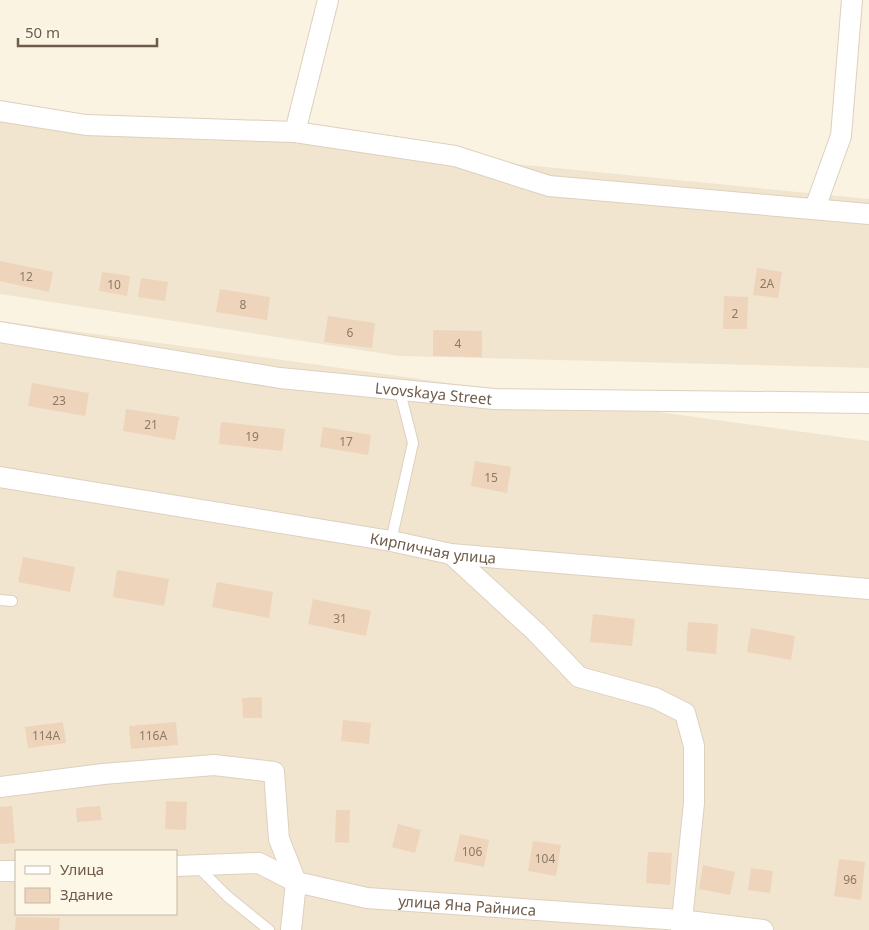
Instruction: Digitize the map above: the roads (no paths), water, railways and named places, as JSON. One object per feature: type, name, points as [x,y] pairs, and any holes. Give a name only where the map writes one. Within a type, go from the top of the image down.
[{"type":"street","points":[[296,132],[328,0]]},
{"type":"street","points":[[815,208],[841,136],[852,0]]},
{"type":"street","points":[[0,111],[86,125],[296,132],[455,156],[549,186],[869,214]]},
{"type":"street","name":"Lvovskaya Street","points":[[0,332],[280,378],[400,392],[494,399],[869,403]]},
{"type":"street","name":"Кирпичная улица","points":[[0,477],[391,541],[451,554],[869,588]]},
{"type":"street","points":[[451,554],[536,632],[579,677],[655,698],[685,713],[694,746],[694,803],[680,925]]},
{"type":"street","points":[[0,787],[103,774],[214,765],[274,772],[279,839],[296,882],[291,930]]},
{"type":"street","name":"улица Яна Райниса","points":[[178,866],[259,863],[296,882],[367,898],[680,925],[763,930]]},
{"type":"street","points":[[0,871],[15,871]]},
{"type":"lane","points":[[391,541],[413,443],[400,392]]},
{"type":"lane","points":[[0,600],[12,601]]},
{"type":"lane","points":[[197,865],[227,896],[269,930]]}]
